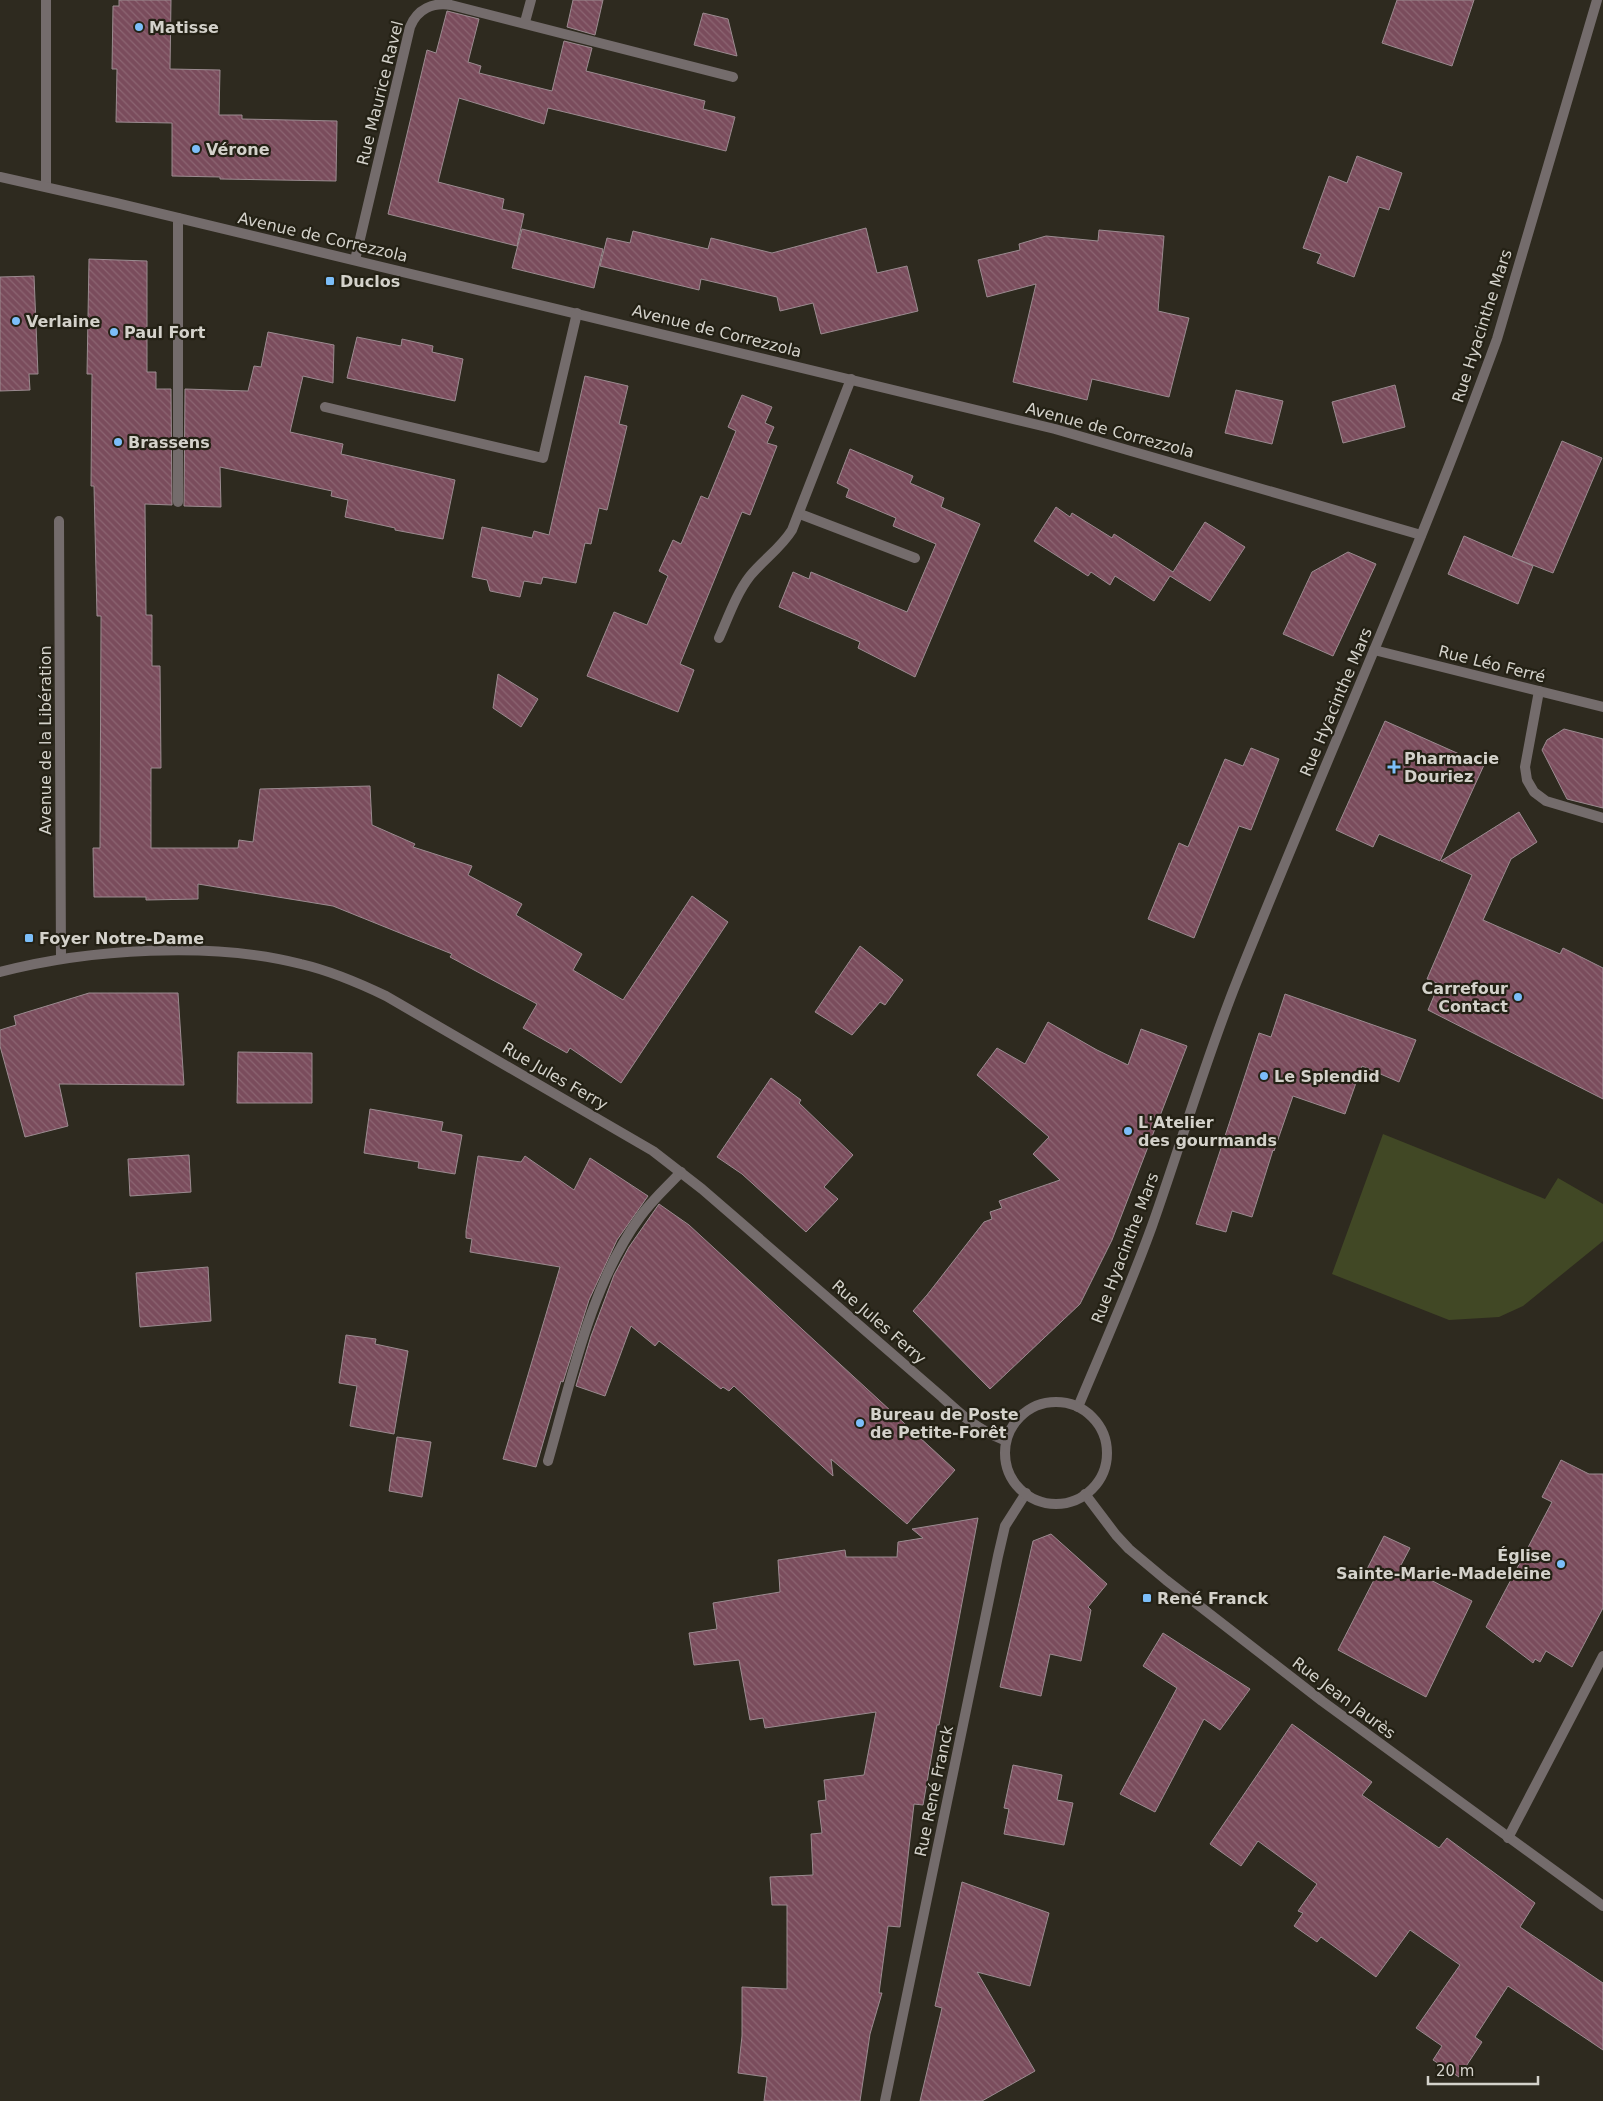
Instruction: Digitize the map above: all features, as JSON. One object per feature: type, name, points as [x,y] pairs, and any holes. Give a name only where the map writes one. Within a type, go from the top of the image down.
[{"type":"street","points":[[46,0],[46,186]]},
{"type":"street","points":[[525,22],[531,0]]},
{"type":"street","name":"Rue Hyacinthe Mars","points":[[1078,1408],[1151,1228],[1226,1009],[1296,834],[1421,535],[1497,339],[1597,0]]},
{"type":"street","name":"Rue Maurice Ravel","points":[[355,260],[414,19],[425,8],[442,3],[525,22],[733,77]]},
{"type":"street","name":"Avenue de Correzzola","points":[[0,177],[46,186],[1083,436],[1421,535]]},
{"type":"street","points":[[178,218],[178,502]]},
{"type":"street","points":[[325,407],[543,458],[577,313]]},
{"type":"street","points":[[719,638],[750,576],[785,541],[800,514],[851,379]]},
{"type":"street","points":[[800,514],[915,558]]},
{"type":"street","name":"Avenue de la Libération","points":[[58,521],[61,959]]},
{"type":"street","name":"Rue Léo Ferré","points":[[1374,650],[1603,707]]},
{"type":"street","points":[[1539,691],[1524,767],[1527,780],[1534,792],[1546,801],[1603,818]]},
{"type":"street","name":"Rue Jules Ferry","points":[[0,972],[61,959],[148,951],[201,952],[270,957],[325,971],[355,982],[409,1008],[626,1134],[681,1172],[942,1396],[967,1420],[984,1432],[1006,1441]]},
{"type":"street","points":[[548,1460],[593,1308],[606,1277],[639,1217],[681,1172]]},
{"type":"street","points":[[1056,1403],[1078,1408],[1091,1416],[1100,1428],[1106,1449],[1106,1464],[1100,1478],[1085,1494],[1071,1501],[1056,1504],[1040,1501],[1026,1494],[1015,1483],[1008,1470],[1005,1456],[1006,1441],[1017,1421],[1034,1407],[1056,1403]]},
{"type":"street","name":"Rue René Franck","points":[[886,2101],[998,1556],[1005,1526],[1015,1508],[1026,1494]]},
{"type":"street","name":"Rue Jean Jaurès","points":[[1085,1494],[1129,1549],[1166,1580],[1322,1701],[1603,1906]]},
{"type":"street","points":[[1508,1838],[1603,1656]]},
{"type":"green space","points":[[1383,1134],[1545,1199],[1558,1178],[1603,1204],[1603,1241],[1523,1306],[1499,1317],[1449,1320],[1332,1274]]},
{"type":"building","points":[[119,0],[171,0],[170,69],[220,70],[219,115],[242,115],[242,119],[337,121],[336,181],[220,179],[220,177],[172,176],[172,123],[116,122],[117,69],[112,69],[113,6],[119,6]]},
{"type":"building","points":[[573,0],[603,0],[595,35],[567,27]]},
{"type":"building","points":[[1397,0],[1474,0],[1452,66],[1382,43]]},
{"type":"building","points":[[447,11],[479,19],[468,62],[481,66],[479,73],[552,91],[564,41],[592,48],[586,71],[705,101],[703,109],[735,117],[726,151],[548,108],[544,124],[459,98],[438,182],[504,199],[502,209],[524,214],[517,246],[388,214],[427,50],[436,53]]},
{"type":"building","points":[[703,13],[728,19],[737,56],[694,45]]},
{"type":"building","points":[[1357,156],[1402,173],[1389,210],[1379,207],[1354,277],[1317,263],[1321,254],[1303,248],[1329,176],[1347,183]]},
{"type":"building","points":[[866,228],[877,273],[907,266],[918,311],[821,334],[813,303],[780,311],[777,297],[701,279],[699,290],[600,266],[607,238],[630,243],[633,231],[708,249],[711,238],[772,253]]},
{"type":"building","points":[[522,229],[603,249],[594,288],[512,268]]},
{"type":"building","points":[[1099,230],[1164,236],[1158,311],[1189,318],[1169,397],[1092,379],[1087,400],[1013,382],[1036,284],[987,297],[978,260],[1020,250],[1019,244],[1046,236],[1098,241]]},
{"type":"building","points":[[89,259],[147,261],[147,372],[156,372],[156,389],[171,389],[172,505],[145,504],[146,615],[152,615],[152,666],[160,666],[161,768],[151,768],[151,848],[238,848],[239,840],[253,842],[260,789],[370,786],[372,825],[415,844],[413,847],[472,866],[468,875],[522,904],[516,915],[582,954],[573,970],[623,1000],[692,896],[728,922],[621,1083],[570,1048],[567,1053],[523,1028],[537,1004],[450,957],[452,954],[333,906],[198,884],[198,899],[146,900],[146,897],[94,897],[93,848],[100,848],[101,616],[97,616],[94,486],[91,486],[92,374],[87,374]]},
{"type":"building","name":"Verlaine","points":[[34,276],[38,374],[29,374],[30,390],[0,391],[0,277]]},
{"type":"building","points":[[268,332],[334,345],[333,383],[303,376],[290,432],[343,444],[341,454],[455,480],[443,539],[395,530],[395,528],[345,517],[348,500],[331,496],[332,491],[220,467],[221,507],[184,506],[185,389],[248,391],[254,366],[261,367]]},
{"type":"building","points":[[357,337],[401,346],[402,339],[433,346],[432,352],[463,359],[455,401],[347,378]]},
{"type":"building","points":[[585,376],[628,386],[619,424],[627,426],[607,510],[599,508],[591,544],[585,543],[576,583],[543,577],[541,584],[524,581],[520,597],[490,591],[487,580],[472,577],[482,527],[532,538],[534,531],[549,535]]},
{"type":"building","points":[[1395,385],[1405,427],[1343,443],[1332,402]]},
{"type":"building","points":[[1236,390],[1283,401],[1272,444],[1225,433]]},
{"type":"building","points":[[742,395],[772,407],[765,423],[774,427],[767,443],[777,446],[750,515],[742,512],[680,664],[694,670],[678,712],[587,676],[614,612],[647,625],[668,576],[659,571],[673,540],[681,544],[701,496],[708,499],[736,431],[728,427]]},
{"type":"building","points":[[1562,441],[1602,458],[1553,573],[1512,557]]},
{"type":"building","points":[[850,449],[913,476],[910,483],[944,498],[941,507],[980,524],[915,677],[858,648],[860,642],[779,607],[793,572],[809,579],[811,572],[907,612],[936,544],[893,526],[896,518],[846,497],[849,489],[837,483]]},
{"type":"building","points":[[1056,507],[1070,517],[1072,513],[1112,538],[1114,534],[1173,572],[1205,522],[1245,547],[1210,601],[1170,576],[1154,601],[1115,576],[1110,585],[1091,572],[1088,576],[1034,541]]},
{"type":"building","points":[[1464,536],[1533,566],[1518,604],[1448,574]]},
{"type":"building","points":[[1348,552],[1376,564],[1333,656],[1283,634],[1312,572]]},
{"type":"building","points":[[498,674],[538,699],[521,727],[493,708]]},
{"type":"building","points":[[1385,721],[1484,765],[1440,861],[1379,834],[1373,847],[1336,830]]},
{"type":"building","points":[[1564,729],[1603,739],[1603,808],[1567,799],[1542,750],[1547,740]]},
{"type":"building","points":[[1251,748],[1279,759],[1251,830],[1239,826],[1194,938],[1148,919],[1179,843],[1188,847],[1225,759],[1243,766]]},
{"type":"building","name":"Carrefour Contact","points":[[1519,812],[1537,842],[1511,859],[1483,920],[1560,954],[1563,948],[1603,968],[1603,1099],[1428,1010],[1439,984],[1427,979],[1472,875],[1441,861]]},
{"type":"building","points":[[860,946],[903,980],[885,1005],[880,1002],[852,1035],[815,1012]]},
{"type":"building","points":[[89,993],[178,993],[184,1085],[59,1084],[68,1126],[25,1137],[0,1046],[0,1030],[16,1025],[14,1016]]},
{"type":"building","points":[[1285,994],[1416,1040],[1399,1082],[1362,1066],[1345,1114],[1293,1096],[1273,1150],[1252,1217],[1232,1211],[1226,1232],[1196,1224],[1259,1033],[1271,1037]]},
{"type":"building","points":[[1048,1022],[1128,1065],[1141,1029],[1187,1046],[1112,1240],[1080,1304],[990,1389],[913,1311],[984,1222],[992,1219],[990,1212],[1002,1208],[999,1201],[1060,1180],[1033,1154],[1049,1137],[977,1075],[997,1048],[1025,1064]]},
{"type":"building","points":[[238,1052],[312,1053],[312,1103],[237,1103]]},
{"type":"building","points":[[771,1078],[801,1100],[799,1103],[853,1155],[824,1187],[838,1199],[806,1232],[742,1174],[717,1157]]},
{"type":"building","points":[[370,1109],[443,1122],[441,1131],[462,1135],[455,1174],[418,1168],[419,1162],[364,1153]]},
{"type":"building","points":[[189,1155],[191,1192],[130,1196],[128,1159]]},
{"type":"building","points":[[478,1156],[521,1162],[525,1156],[574,1190],[590,1158],[648,1196],[617,1240],[589,1300],[563,1382],[561,1381],[536,1467],[503,1459],[560,1267],[470,1252],[472,1239],[466,1238],[466,1231]]},
{"type":"building","points":[[659,1204],[689,1225],[955,1470],[907,1524],[831,1459],[833,1476],[734,1386],[729,1391],[723,1387],[721,1389],[659,1341],[655,1346],[631,1326],[605,1396],[576,1386],[591,1336],[614,1275],[629,1247]]},
{"type":"building","points":[[208,1267],[211,1321],[140,1327],[136,1273]]},
{"type":"building","points":[[346,1335],[376,1339],[375,1344],[408,1351],[394,1434],[350,1426],[357,1386],[339,1383]]},
{"type":"building","points":[[397,1437],[431,1442],[422,1497],[389,1491]]},
{"type":"building","name":"Église Sainte-Marie-Madeleine","points":[[1561,1460],[1589,1474],[1603,1474],[1603,1608],[1572,1667],[1546,1651],[1540,1662],[1535,1659],[1533,1663],[1486,1627],[1552,1502],[1542,1497]]},
{"type":"building","points":[[978,1518],[923,1805],[914,1804],[900,1927],[888,1926],[879,1993],[882,1993],[870,2034],[860,2101],[764,2101],[767,2077],[738,2073],[742,2036],[742,1987],[787,1989],[787,1905],[772,1905],[770,1877],[813,1875],[811,1834],[822,1833],[818,1801],[826,1800],[824,1780],[864,1775],[876,1712],[765,1728],[763,1718],[750,1720],[739,1660],[694,1665],[689,1633],[717,1629],[713,1603],[780,1592],[778,1560],[845,1550],[846,1557],[897,1557],[898,1542],[923,1538],[912,1529]]},
{"type":"building","points":[[1051,1534],[1107,1584],[1088,1607],[1091,1610],[1081,1661],[1050,1654],[1041,1696],[1000,1687],[1033,1541]]},
{"type":"building","points":[[1384,1536],[1410,1548],[1401,1565],[1472,1601],[1426,1697],[1338,1650],[1377,1574],[1367,1569]]},
{"type":"building","points":[[1163,1633],[1250,1689],[1220,1730],[1204,1719],[1155,1812],[1120,1794],[1177,1688],[1143,1666]]},
{"type":"building","points":[[1292,1724],[1372,1782],[1362,1795],[1439,1848],[1447,1838],[1535,1903],[1520,1927],[1603,1983],[1603,2050],[1508,1986],[1475,2037],[1482,2042],[1459,2077],[1433,2060],[1442,2046],[1416,2028],[1460,1965],[1410,1930],[1376,1977],[1321,1937],[1317,1942],[1294,1926],[1303,1913],[1298,1911],[1317,1884],[1258,1841],[1241,1866],[1210,1844]]},
{"type":"building","points":[[1013,1765],[1062,1775],[1057,1800],[1073,1803],[1064,1845],[1004,1834],[1009,1809],[1004,1808]]},
{"type":"building","points":[[962,1882],[1049,1913],[1030,1986],[977,1972],[1035,2071],[982,2101],[920,2101],[942,2008],[935,2006]]},
{"type":"place","name":"Matisse","points":[[139,27]]},
{"type":"place","name":"Vérone","points":[[196,149]]},
{"type":"place","name":"Duclos","points":[[330,281]]},
{"type":"place","name":"Verlaine","points":[[16,321]]},
{"type":"place","name":"Paul Fort","points":[[114,332]]},
{"type":"place","name":"Brassens","points":[[118,442]]},
{"type":"place","name":"Pharmacie Douriez","points":[[1394,767]]},
{"type":"place","name":"Foyer Notre-Dame","points":[[29,938]]},
{"type":"place","name":"Carrefour Contact","points":[[1518,997]]},
{"type":"place","name":"Le Splendid","points":[[1264,1076]]},
{"type":"place","name":"L'Atelier des gourmands","points":[[1128,1131]]},
{"type":"place","name":"Bureau de Poste de Petite-Forêt","points":[[860,1423]]},
{"type":"place","name":"Église Sainte-Marie-Madeleine","points":[[1561,1564]]},
{"type":"place","name":"René Franck","points":[[1147,1598]]}]
